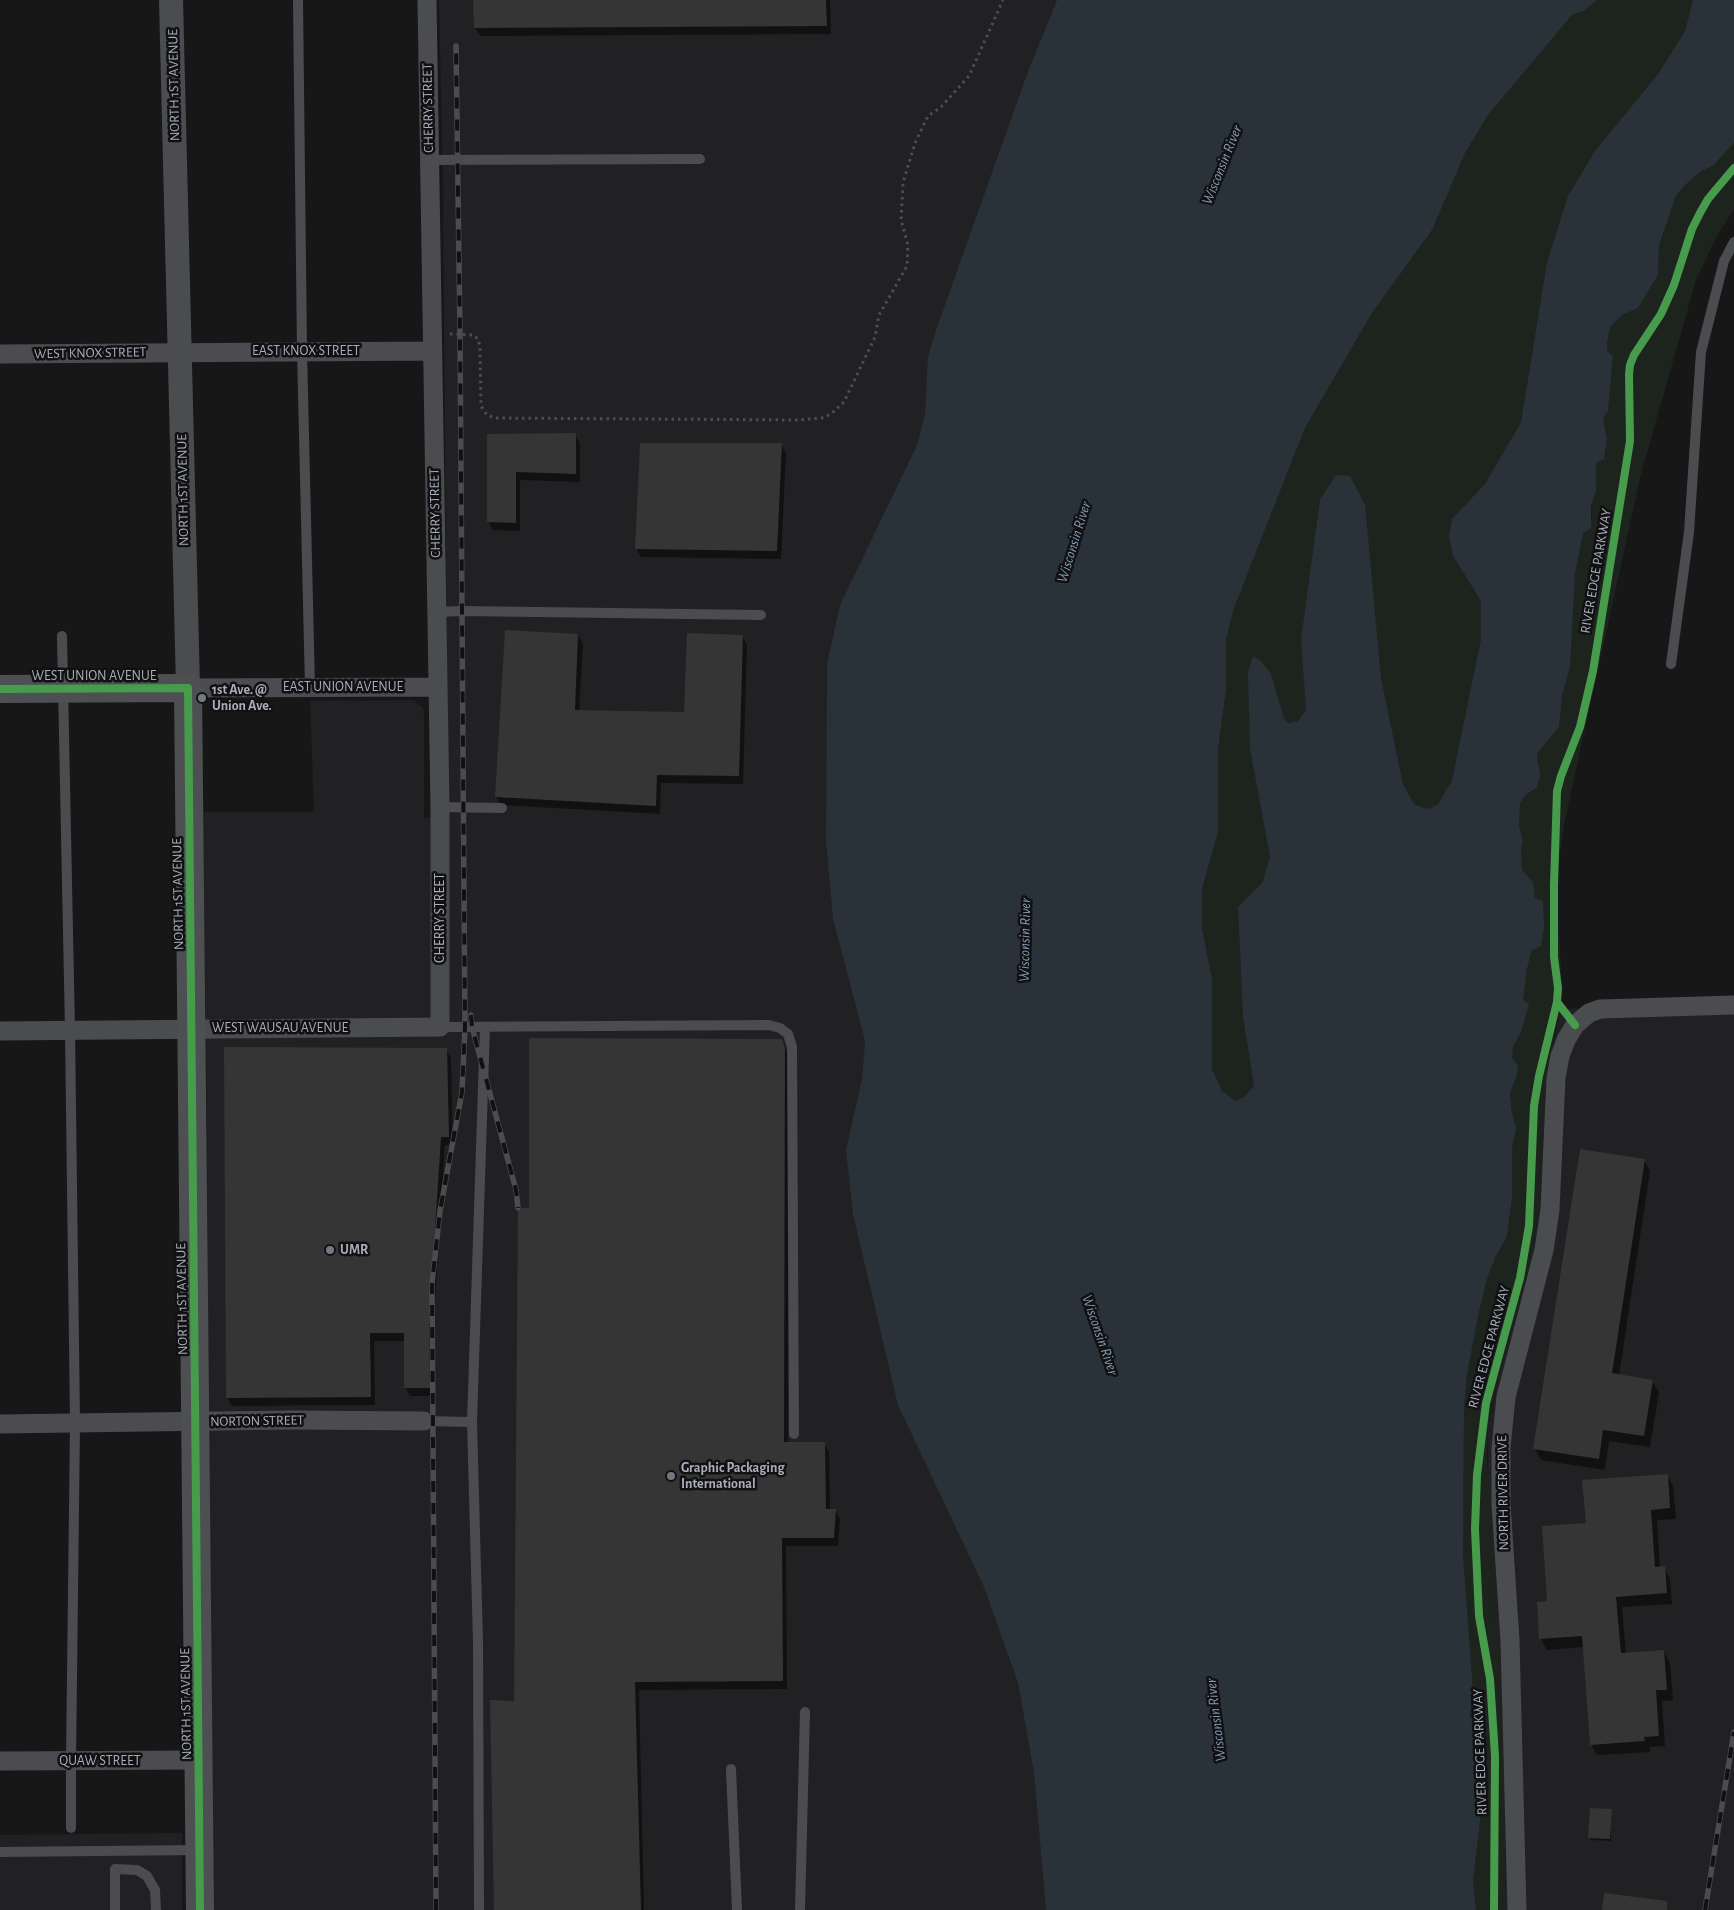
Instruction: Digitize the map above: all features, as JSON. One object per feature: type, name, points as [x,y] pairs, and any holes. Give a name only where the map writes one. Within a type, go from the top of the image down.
[{"type":"main road","name":"WEST UNION AVENUE","points":[[0,689],[188,688]]},
{"type":"main road","name":"NORTH 1ST AVENUE","points":[[188,688],[200,1910]]},
{"type":"street","name":"NORTH 1ST AVENUE","points":[[171,0],[188,688]]},
{"type":"street","name":"CHERRY STREET","points":[[427,0],[440,807],[440,1027]]},
{"type":"street","name":"EAST KNOX STREET","points":[[180,352],[302,352],[432,343]]},
{"type":"street","name":"WEST KNOX STREET","points":[[0,354],[180,352]]},
{"type":"street","name":"EAST UNION AVENUE","points":[[188,688],[438,687]]},
{"type":"street","name":"NORTH RIVER DRIVE","points":[[1517,1910],[1510,1640],[1501,1504],[1502,1424],[1512,1371],[1544,1250],[1550,1210],[1558,1068],[1563,1046],[1575,1025],[1596,1010],[1609,1007],[1734,1005]]},
{"type":"street","name":"WEST WAUSAU AVENUE","points":[[0,1030],[440,1027]]},
{"type":"street","name":"NORTON STREET","points":[[0,1424],[196,1421],[424,1421]]},
{"type":"street","name":"QUAW STREET","points":[[0,1761],[199,1760]]},
{"type":"lane","points":[[298,0],[302,352],[310,687]]},
{"type":"lane","points":[[429,160],[700,159]]},
{"type":"lane","points":[[1671,664],[1689,532],[1701,352],[1724,261],[1734,242]]},
{"type":"lane","points":[[437,612],[761,615]]},
{"type":"lane","points":[[62,636],[75,1422],[70,1761],[71,1828]]},
{"type":"lane","points":[[440,807],[502,808]]},
{"type":"lane","points":[[440,1027],[769,1025],[780,1028],[788,1034],[792,1046],[794,1434]]},
{"type":"lane","points":[[479,1910],[478,1642],[472,1422],[485,1027]]},
{"type":"lane","points":[[424,1421],[472,1422]]},
{"type":"lane","points":[[800,1910],[805,1712]]},
{"type":"lane","points":[[731,1768],[737,1910]]},
{"type":"lane","points":[[0,1852],[200,1850]]},
{"type":"lane","points":[[115,1910],[115,1870],[137,1870],[152,1882],[155,1890],[156,1910]]},
{"type":"path","points":[[432,343],[473,334],[478,339],[480,347],[482,406],[487,415],[495,418],[797,420],[822,418],[831,414],[844,402],[875,337],[878,315],[907,266],[908,245],[901,220],[903,183],[915,144],[928,116],[941,107],[969,76],[1003,0]]},
{"type":"shaded area","points":[[439,0],[1057,0],[1027,74],[936,330],[928,356],[925,413],[917,445],[840,605],[827,663],[826,842],[833,919],[865,1041],[862,1079],[984,1587],[1018,1683],[1034,1773],[1046,1910],[210,1910],[207,1122],[203,812],[314,812],[310,701],[413,700],[423,708],[424,715],[424,818],[448,818],[443,184]]},
{"type":"shaded area","points":[[1597,0],[1693,0],[1685,31],[1658,74],[1595,151],[1568,196],[1547,262],[1521,422],[1485,484],[1452,519],[1453,556],[1481,601],[1481,639],[1452,780],[1438,804],[1427,809],[1414,804],[1403,784],[1381,678],[1301,640],[1306,710],[1298,721],[1288,723],[1284,718],[1271,674],[1250,749],[1270,857],[1262,883],[1238,907],[1243,1017],[1254,1086],[1244,1097],[1235,1101],[1222,1091],[1212,1069],[1212,979],[1202,928],[1202,889],[1218,832],[1218,749],[1226,691],[1226,640],[1234,608],[1305,428],[1372,313],[1432,230],[1465,153],[1488,115],[1572,15],[1585,10]]},
{"type":"shaded area","points":[[1734,143],[1734,209],[1717,236],[1696,280],[1641,474],[1564,824],[1558,867],[1562,990],[1544,1100],[1537,1220],[1530,1267],[1498,1380],[1491,1412],[1487,1453],[1505,1790],[1506,1910],[1476,1910],[1473,1882],[1483,1794],[1483,1768],[1470,1716],[1473,1690],[1463,1555],[1464,1408],[1467,1375],[1478,1316],[1487,1279],[1496,1256],[1507,1236],[1512,1198],[1512,1149],[1516,1128],[1510,1092],[1516,1078],[1512,1058],[1513,1047],[1521,1032],[1524,984],[1532,950],[1535,899],[1533,882],[1522,870],[1521,849],[1523,842],[1519,825],[1520,803],[1526,794],[1537,788],[1539,763],[1537,754],[1559,727],[1562,696],[1570,667],[1575,574],[1583,533],[1592,518],[1591,505],[1596,491],[1596,463],[1604,459],[1607,439],[1603,418],[1608,411],[1613,356],[1607,351],[1610,327],[1622,315],[1638,308],[1658,275],[1659,245],[1676,196],[1700,172],[1715,165]]},
{"type":"shaded area","points":[[1734,1006],[1734,1910],[1506,1910],[1505,1790],[1488,1490],[1488,1432],[1498,1380],[1534,1242],[1544,1100],[1560,1009]]},
{"type":"shaded area","points":[[182,1833],[182,1910],[0,1910],[0,1835]]},
{"type":"water","name":"Wisconsin River","points":[[1057,0],[1597,0],[1585,10],[1572,15],[1488,115],[1465,153],[1432,230],[1372,313],[1305,428],[1234,608],[1226,640],[1226,691],[1218,749],[1218,832],[1202,889],[1202,928],[1212,979],[1212,1069],[1222,1091],[1235,1101],[1244,1097],[1254,1086],[1243,1017],[1238,907],[1262,883],[1270,857],[1250,749],[1248,672],[1253,656],[1260,660],[1271,674],[1284,718],[1288,723],[1298,721],[1306,710],[1301,640],[1320,500],[1336,475],[1350,476],[1365,505],[1381,678],[1403,784],[1414,804],[1427,809],[1438,804],[1452,780],[1481,639],[1481,601],[1453,556],[1449,537],[1452,519],[1485,484],[1521,422],[1547,262],[1568,196],[1595,151],[1658,74],[1685,31],[1693,0],[1734,0],[1734,143],[1714,165],[1700,172],[1676,196],[1659,245],[1658,275],[1638,308],[1622,315],[1610,327],[1607,351],[1613,356],[1608,411],[1603,418],[1607,439],[1604,459],[1596,463],[1596,491],[1591,505],[1591,528],[1583,533],[1575,574],[1570,667],[1562,696],[1559,727],[1537,754],[1540,775],[1537,788],[1526,794],[1520,803],[1519,825],[1523,842],[1521,849],[1522,870],[1533,882],[1535,898],[1543,901],[1544,928],[1541,946],[1532,950],[1527,969],[1523,1000],[1529,1004],[1521,1032],[1513,1047],[1512,1058],[1518,1066],[1510,1093],[1516,1128],[1512,1149],[1512,1198],[1507,1236],[1496,1256],[1487,1279],[1467,1375],[1464,1408],[1463,1555],[1473,1690],[1470,1716],[1476,1722],[1483,1768],[1483,1794],[1473,1882],[1476,1910],[1046,1910],[1034,1773],[1018,1683],[984,1587],[898,1405],[853,1214],[846,1150],[862,1079],[865,1041],[833,919],[826,842],[827,663],[840,605],[917,445],[925,413],[928,356],[936,330],[1027,74]]},
{"type":"building","points":[[473,0],[826,0],[827,26],[474,28]]},
{"type":"building","points":[[576,433],[576,474],[516,472],[516,523],[487,522],[487,434]]},
{"type":"building","points":[[640,443],[782,443],[777,551],[635,549]]},
{"type":"building","points":[[505,630],[578,634],[575,710],[684,712],[687,633],[743,635],[739,776],[657,775],[656,806],[495,797]]},
{"type":"building","name":"Graphic Packaging International","points":[[529,1038],[782,1039],[785,1048],[784,1442],[825,1442],[826,1509],[836,1509],[834,1538],[782,1538],[783,1681],[635,1682],[641,1910],[494,1910],[490,1700],[514,1701],[518,1208],[529,1208]]},
{"type":"building","name":"UMR","points":[[224,1047],[447,1048],[449,1137],[441,1137],[429,1325],[430,1388],[404,1388],[404,1333],[370,1333],[371,1397],[226,1398]]},
{"type":"building","points":[[1580,1149],[1645,1159],[1612,1373],[1653,1380],[1644,1436],[1603,1430],[1599,1459],[1533,1449]]},
{"type":"building","points":[[1668,1474],[1670,1508],[1651,1510],[1655,1567],[1665,1566],[1667,1593],[1616,1597],[1621,1653],[1664,1650],[1667,1690],[1656,1690],[1659,1736],[1644,1737],[1645,1741],[1590,1745],[1582,1636],[1539,1639],[1537,1602],[1547,1601],[1542,1526],[1586,1523],[1582,1480]]},
{"type":"building","points":[[1590,1808],[1612,1809],[1610,1839],[1588,1838]]},
{"type":"building","points":[[1604,1893],[1667,1901],[1667,1910],[1602,1910]]},
{"type":"railway","points":[[436,1910],[432,1284],[440,1211],[462,1092],[465,1027],[456,46]]},
{"type":"railway","points":[[471,1015],[472,1027],[516,1190],[518,1208]]},
{"type":"railway","points":[[1705,1910],[1734,1732]]},
{"type":"cycle path","name":"RIVER EDGE PARKWAY","points":[[1575,1025],[1557,1002],[1558,988],[1554,957],[1557,791],[1580,727],[1593,671],[1630,441],[1630,365],[1634,355],[1661,314],[1674,285],[1692,229],[1700,213],[1708,199],[1734,168]]},
{"type":"cycle path","points":[[0,689],[188,688],[200,1910]]},
{"type":"cycle path","name":"RIVER EDGE PARKWAY","points":[[1494,1910],[1495,1756],[1490,1679],[1479,1616],[1475,1529],[1477,1475],[1486,1403],[1520,1278],[1529,1226],[1534,1106],[1539,1076],[1557,1002]]},
{"type":"place","name":"1st Ave. @ Union Ave.","points":[[202,698]]},
{"type":"place","name":"UMR","points":[[330,1250]]},
{"type":"place","name":"Graphic Packaging International","points":[[671,1476]]}]
